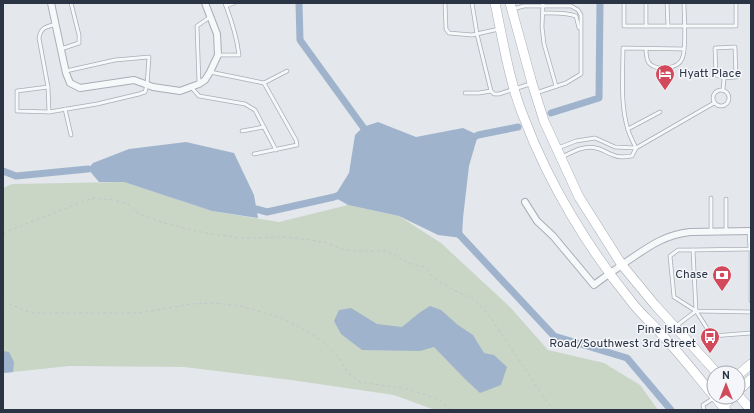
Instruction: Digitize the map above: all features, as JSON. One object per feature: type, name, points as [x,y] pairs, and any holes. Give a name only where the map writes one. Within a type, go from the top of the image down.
[{"type":"main road","points":[[495,3],[511,77],[523,117],[538,152],[557,189],[580,229],[610,274],[635,306],[672,346],[706,386]]},
{"type":"main road","points":[[510,6],[544,121],[579,197],[622,266],[710,365]]},
{"type":"street","points":[[51,3],[70,83],[80,88],[134,80],[153,87],[180,91],[199,84],[205,80],[218,55],[216,34],[204,3]]},
{"type":"street","points":[[525,202],[537,221],[553,236],[594,286],[654,243],[671,236],[680,233],[750,231]]},
{"type":"lane","points":[[61,49],[78,43],[79,36],[72,3]]},
{"type":"lane","points":[[218,55],[239,55],[238,44],[225,4],[234,3]]},
{"type":"lane","points":[[445,3],[446,29],[449,33],[472,35],[500,29]]},
{"type":"lane","points":[[472,3],[477,34],[491,91]]},
{"type":"lane","points":[[624,3],[624,26],[736,26],[736,3]]},
{"type":"lane","points":[[646,3],[646,26]]},
{"type":"lane","points":[[668,3],[668,26]]},
{"type":"lane","points":[[646,48],[648,62],[651,65],[660,68],[671,67],[679,64],[683,58],[684,48],[684,3]]},
{"type":"lane","points":[[543,5],[542,27],[544,44],[556,86]]},
{"type":"lane","points":[[510,6],[571,6],[578,10],[581,14],[581,74],[566,83],[535,93]]},
{"type":"lane","points":[[543,13],[564,13],[576,16],[581,33]]},
{"type":"lane","points":[[199,84],[197,26],[210,17]]},
{"type":"lane","points":[[49,112],[48,87],[39,38],[40,32],[44,27],[56,24]]},
{"type":"lane","points":[[735,47],[736,77],[724,78],[716,75],[715,48],[735,47]]},
{"type":"lane","points":[[558,153],[595,147],[613,155],[623,157],[632,156],[636,148],[628,129],[623,106],[623,48],[684,48]]},
{"type":"lane","points":[[48,87],[17,91],[17,111],[49,112],[65,110],[145,92],[149,57],[115,60],[66,71]]},
{"type":"lane","points":[[210,72],[264,83],[287,71]]},
{"type":"lane","points":[[723,90],[724,78]]},
{"type":"lane","points":[[254,154],[297,145],[296,140],[264,83]]},
{"type":"lane","points":[[466,94],[491,91],[494,94],[499,94],[532,83]]},
{"type":"lane","points":[[191,87],[199,96],[245,104],[255,110],[276,150]]},
{"type":"lane","points":[[718,90],[723,90],[730,96],[730,101],[727,105],[722,107],[714,103],[713,98],[714,94],[718,90]]},
{"type":"lane","points":[[558,153],[576,141],[595,138],[616,147],[636,148],[714,103]]},
{"type":"lane","points":[[65,110],[71,135]]},
{"type":"lane","points":[[628,129],[660,112]]},
{"type":"lane","points":[[242,131],[264,127]]},
{"type":"lane","points":[[711,198],[712,232]]},
{"type":"lane","points":[[726,199],[726,231]]},
{"type":"lane","points":[[750,231],[751,301]]},
{"type":"lane","points":[[751,249],[678,250],[670,256],[674,297],[696,311],[712,336],[751,333]]},
{"type":"lane","points":[[693,250],[696,311]]},
{"type":"lane","points":[[675,327],[696,311],[751,312]]},
{"type":"path","points":[[3,233],[92,198],[114,200],[128,204],[139,214],[168,224],[205,233],[241,238],[287,237],[325,242],[341,249],[356,251],[387,251],[408,263],[424,267],[434,278],[459,293],[472,298],[486,311],[548,402],[556,410]]},
{"type":"path","points":[[3,304],[10,304],[25,311],[36,313],[139,313],[191,304],[214,303],[241,306],[281,318],[302,328],[325,343],[340,359],[347,372],[360,382],[407,389],[428,395],[441,401],[451,410]]},
{"type":"green space","points":[[124,182],[212,211],[279,222],[348,205],[399,216],[441,243],[510,307],[548,350],[604,363],[640,385],[658,410],[435,410],[394,395],[291,380],[184,367],[70,366],[3,373],[3,188],[12,184]]},
{"type":"water","points":[[378,122],[416,137],[463,128],[478,135],[469,166],[462,238],[438,235],[399,216],[348,205],[334,197],[349,173],[355,135],[363,127]]},
{"type":"water","points":[[186,142],[234,153],[254,195],[258,218],[212,211],[124,182],[99,182],[88,169],[93,163],[129,149]]},
{"type":"water","points":[[430,306],[441,310],[458,325],[473,335],[484,353],[494,355],[507,367],[501,385],[480,393],[434,347],[420,351],[362,350],[341,334],[334,321],[339,310],[351,308],[377,324],[402,327]]},
{"type":"water","points":[[3,351],[9,352],[14,362],[13,372],[3,373]]},
{"type":"waterway","points":[[299,3],[300,40],[368,133]]},
{"type":"waterway","points":[[551,113],[599,98],[600,3]]},
{"type":"waterway","points":[[471,139],[478,135],[518,127]]},
{"type":"waterway","points":[[3,171],[16,176],[88,169]]},
{"type":"waterway","points":[[256,209],[267,212],[342,194]]},
{"type":"waterway","points":[[456,231],[554,336],[627,358],[671,410]]},
{"type":"place","name":"Hyatt Place","points":[[665,91]]},
{"type":"place","name":"Chase","points":[[722,292]]},
{"type":"place","name":"Pine Island Road/Southwest 3rd Street","points":[[710,354]]}]
